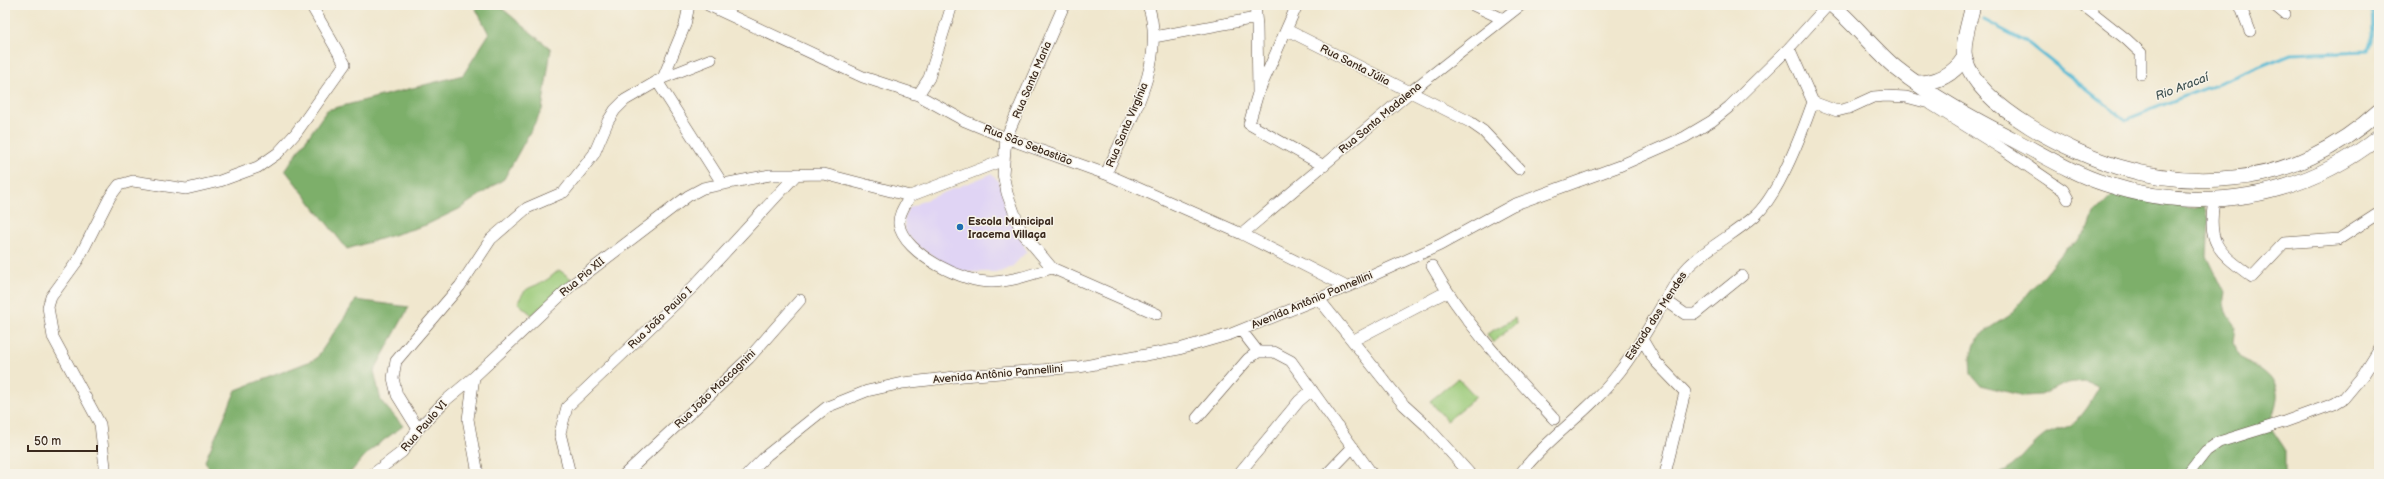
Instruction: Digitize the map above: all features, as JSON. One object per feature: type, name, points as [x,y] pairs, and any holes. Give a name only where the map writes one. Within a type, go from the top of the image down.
[{"type":"main road","points":[[1832,5],[1848,18],[1895,67],[1916,83],[1989,127],[2063,166],[2106,184],[2165,198],[2214,200],[2246,197],[2315,176],[2347,159],[2379,137]]},
{"type":"main road","points":[[1916,83],[1930,82],[1944,78],[1956,69],[1964,58],[1966,34],[1971,12]]},
{"type":"main road","points":[[1964,58],[1978,82],[1990,97],[2023,122],[2083,154],[2120,167],[2174,178],[2234,178],[2272,170],[2307,158],[2338,143],[2363,126],[2379,111]]},
{"type":"street","points":[[103,474],[105,467],[100,424],[53,337],[48,307],[51,297],[78,260],[110,197],[119,185],[133,181],[186,189],[220,181],[258,167],[278,153],[296,133],[345,64],[311,5]]},
{"type":"street","points":[[660,80],[686,25],[689,5]]},
{"type":"street","name":"Rua São Sebastião","points":[[708,5],[834,64],[918,96],[965,121],[1006,138],[1106,174],[1242,234],[1347,286]]},
{"type":"street","points":[[918,96],[929,78],[935,62],[940,37],[952,5]]},
{"type":"street","name":"Rua Santa Maria","points":[[1064,5],[1006,138],[1003,174],[1014,217],[1021,231],[1052,268],[1157,314]]},
{"type":"street","name":"Rua Santa Virgínia","points":[[1106,174],[1146,84],[1154,36],[1153,20],[1148,5]]},
{"type":"street","points":[[1254,5],[1256,18],[1258,93]]},
{"type":"street","points":[[1297,5],[1258,93],[1249,124],[1324,166]]},
{"type":"street","points":[[1473,5],[1503,19]]},
{"type":"street","name":"Rua Santa Madalena","points":[[1242,234],[1409,93],[1521,5]]},
{"type":"street","name":"Avenida Antônio Pannellini","points":[[748,474],[767,455],[828,408],[867,391],[903,383],[1093,365],[1179,349],[1241,330],[1347,286],[1440,245],[1513,205],[1617,167],[1685,137],[1712,121],[1729,107],[1789,48],[1828,5]]},
{"type":"street","points":[[2083,5],[2142,53],[2141,74]]},
{"type":"street","points":[[2240,5],[2250,30]]},
{"type":"street","points":[[2274,5],[2285,14]]},
{"type":"street","points":[[1154,36],[1256,18]]},
{"type":"street","name":"Rua Santa Júlia","points":[[1287,30],[1409,93],[1470,122],[1483,131],[1519,169]]},
{"type":"street","points":[[1789,48],[1813,102],[1837,111],[1849,108],[1873,97],[1906,97],[1929,103],[2001,148],[2063,190],[2068,199]]},
{"type":"street","points":[[418,430],[397,395],[393,378],[396,361],[460,286],[490,239],[527,208],[564,192],[594,154],[615,110],[631,96],[660,80],[710,60]]},
{"type":"street","points":[[660,80],[722,183]]},
{"type":"street","name":"Estrada dos Mendes","points":[[1520,474],[1548,444],[1595,401],[1633,353],[1665,300],[1688,267],[1712,247],[1736,232],[1757,214],[1783,172],[1803,132],[1813,102]]},
{"type":"street","points":[[1004,160],[910,196],[901,212],[899,222],[901,230],[912,247],[932,262],[978,282],[1014,279],[1052,268]]},
{"type":"street","name":"Rua João Paulo I","points":[[570,474],[560,433],[567,407],[694,286],[797,174]]},
{"type":"street","name":"Rua Pio XII","points":[[474,377],[574,283],[628,240],[688,196],[703,188],[722,183],[770,175],[824,174],[910,196]]},
{"type":"street","points":[[2214,200],[2211,222],[2213,240],[2226,257],[2252,277],[2284,243],[2339,239],[2379,213]]},
{"type":"street","points":[[1432,266],[1446,292],[1490,348],[1554,419]]},
{"type":"street","points":[[1665,300],[1685,314],[1695,314],[1742,276]]},
{"type":"street","points":[[1354,340],[1446,292]]},
{"type":"street","points":[[1318,298],[1354,340],[1404,406],[1427,426],[1470,474]]},
{"type":"street","name":"Rua João Maccagnini","points":[[625,474],[749,358],[778,322],[800,300]]},
{"type":"street","points":[[1241,330],[1258,352]]},
{"type":"street","points":[[1642,339],[1655,360],[1685,392],[1665,474]]},
{"type":"street","points":[[2188,474],[2206,451],[2219,442],[2284,422],[2339,401],[2352,390],[2379,350]]},
{"type":"street","points":[[1197,418],[1248,359],[1258,352],[1274,352],[1291,361],[1372,474]]},
{"type":"street","points":[[1633,353],[1655,360]]},
{"type":"street","points":[[474,377],[468,419],[478,474]]},
{"type":"street","name":"Rua Paulo VI","points":[[373,474],[402,452],[418,430],[449,397],[474,377]]},
{"type":"street","points":[[1241,471],[1299,401],[1312,390]]},
{"type":"street","points":[[1327,474],[1352,447]]},
{"type":"shaded area","name":"Escola Municipal Iracema Villaça","points":[[991,174],[999,181],[1008,216],[1027,251],[1012,267],[1000,272],[965,272],[949,266],[918,246],[906,233],[904,221],[908,209],[920,202]]},
{"type":"green space","points":[[478,5],[498,5],[551,49],[542,110],[504,179],[459,209],[426,225],[347,249],[285,170],[327,110],[463,75],[489,34],[476,9]]},
{"type":"green space","points":[[2115,193],[2161,199],[2173,205],[2189,208],[2204,206],[2209,221],[2207,256],[2225,293],[2224,302],[2226,311],[2236,327],[2234,342],[2239,357],[2265,373],[2274,384],[2277,391],[2276,405],[2269,425],[2285,449],[2285,474],[1998,474],[2005,471],[2017,462],[2045,435],[2074,423],[2088,406],[2098,387],[2083,381],[2068,383],[2040,395],[2024,396],[1980,385],[1971,374],[1970,358],[1974,344],[1985,331],[2011,314],[2064,250],[2078,241],[2089,228],[2094,214]]},
{"type":"green space","points":[[559,270],[572,279],[532,315],[518,303],[525,291],[545,281]]},
{"type":"green space","points":[[356,300],[409,307],[374,371],[381,401],[403,426],[369,451],[349,474],[212,474],[205,461],[236,390],[316,359]]},
{"type":"green space","points":[[1515,318],[1516,323],[1493,343],[1487,334]]},
{"type":"green space","points":[[1458,378],[1476,397],[1447,421],[1430,401]]},
{"type":"waterway","name":"Rio Aracaí","points":[[1984,20],[2028,43],[2125,120],[2291,54],[2368,51],[2373,35],[2372,5]]},
{"type":"place","name":"Escola Municipal Iracema Villaça","points":[[960,227]]}]
